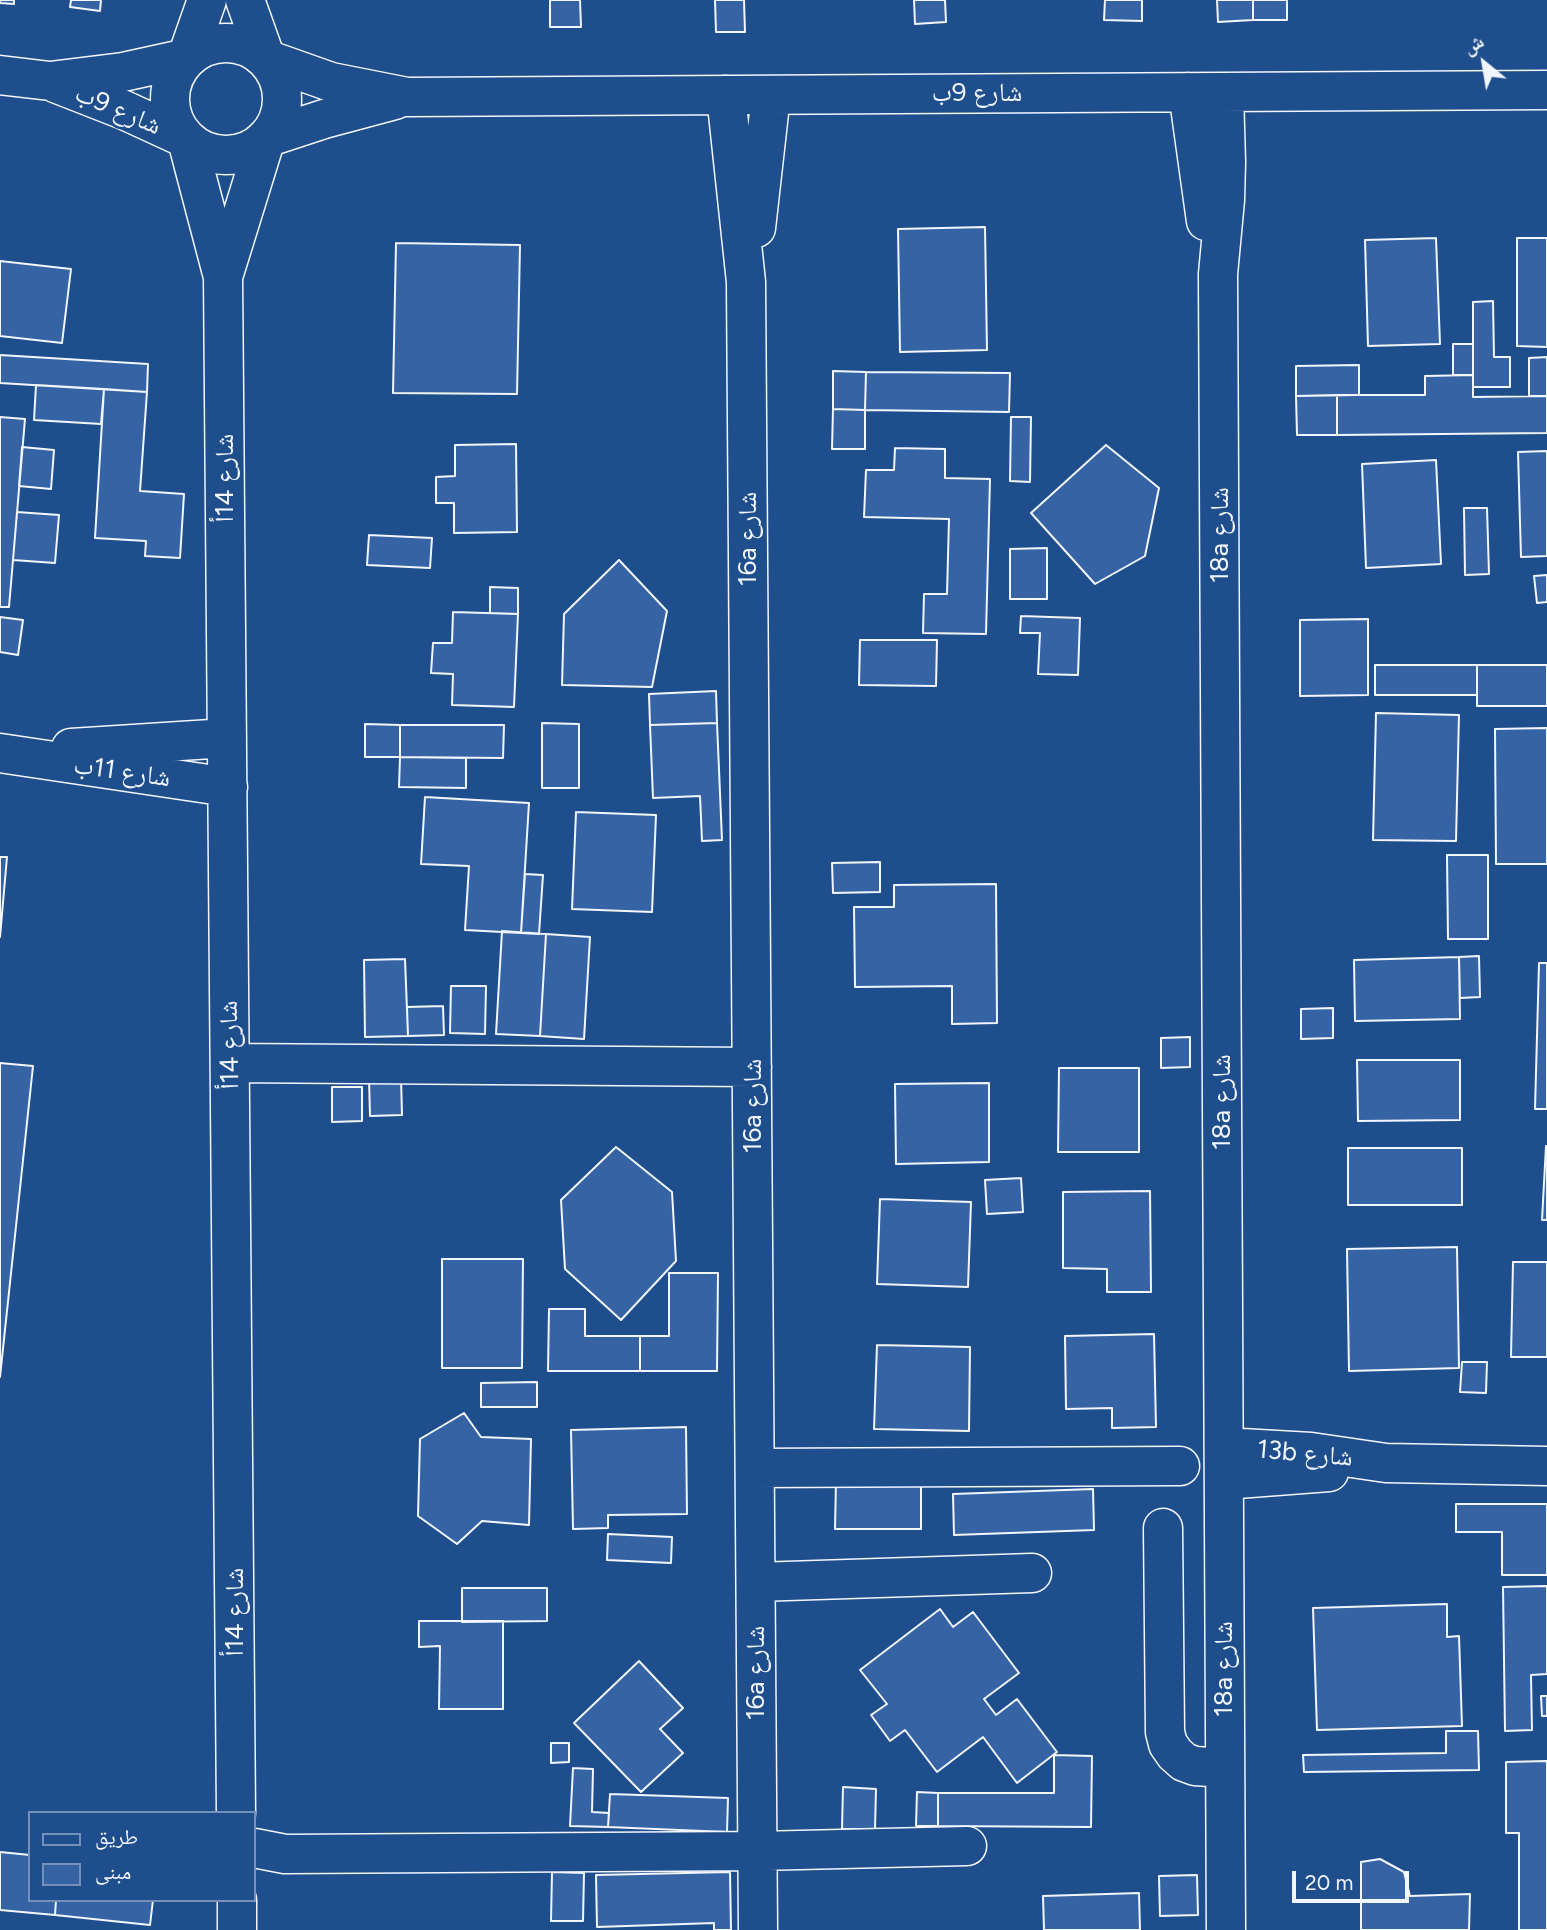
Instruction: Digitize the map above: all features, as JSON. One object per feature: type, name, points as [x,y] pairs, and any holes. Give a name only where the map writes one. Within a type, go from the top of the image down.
[{"type":"street","points":[[207,0],[187,58],[172,80],[172,118],[187,140],[209,153],[233,155],[256,146],[274,128],[279,117],[282,92],[279,80],[266,59],[245,0]]},
{"type":"street","points":[[187,58],[209,45],[221,43],[245,46],[266,59]]},
{"type":"street","name":"شارع 9ب","points":[[0,75],[50,81],[123,72],[187,58]]},
{"type":"street","name":"شارع 9ب","points":[[266,59],[331,82],[407,97],[1547,90]]},
{"type":"street","name":"شارع 9ب","points":[[50,81],[124,110],[187,140]]},
{"type":"street","name":"18a شارع","points":[[1206,92],[1202,200],[1218,274],[1226,1930]]},
{"type":"street","name":"16a شارع","points":[[726,95],[746,282],[758,1930]]},
{"type":"street","name":"16a شارع","points":[[746,282],[758,215],[771,95]]},
{"type":"street","name":"شارع 9ب","points":[[266,138],[407,97]]},
{"type":"street","name":"شارع 14أ","points":[[223,276],[266,138]]},
{"type":"street","name":"شارع 14أ","points":[[187,140],[223,276],[236,1811]]},
{"type":"street","name":"شارع 11ب","points":[[8,753],[227,738]]},
{"type":"street","name":"شارع 11ب","points":[[8,753],[228,788]]},
{"type":"street","points":[[230,1063],[752,1067]]},
{"type":"street","name":"13b شارع","points":[[1224,1464],[1311,1452],[1386,1463],[1545,1465]]},
{"type":"street","points":[[755,1468],[1180,1466]]},
{"type":"street","points":[[1163,1528],[1165,1732],[1168,1744],[1184,1762],[1195,1766],[1225,1768]]},
{"type":"street","points":[[756,1582],[1032,1573]]},
{"type":"street","points":[[256,1848],[285,1854],[758,1851],[967,1846]]},
{"type":"street","points":[[237,1902],[237,1930]]},
{"type":"building","points":[[0,0],[14,0],[14,4],[0,3]]},
{"type":"building","points":[[71,0],[101,0],[100,11],[70,7]]},
{"type":"building","points":[[550,0],[580,0],[581,27],[550,27]]},
{"type":"building","points":[[715,0],[744,0],[745,32],[716,32]]},
{"type":"building","points":[[914,0],[945,0],[946,22],[915,24]]},
{"type":"building","points":[[1105,0],[1142,0],[1142,21],[1104,20]]},
{"type":"building","points":[[1217,0],[1253,0],[1253,20],[1218,22]]},
{"type":"building","points":[[1253,0],[1287,0],[1287,20],[1253,20]]},
{"type":"building","points":[[985,227],[987,350],[900,352],[898,229]]},
{"type":"building","points":[[1436,238],[1440,344],[1368,346],[1365,240]]},
{"type":"building","points":[[1517,238],[1547,238],[1547,347],[1517,346]]},
{"type":"building","points":[[396,243],[520,245],[517,394],[393,393]]},
{"type":"building","points":[[0,261],[71,269],[62,343],[0,336]]},
{"type":"building","points":[[1493,301],[1494,357],[1510,357],[1510,387],[1473,387],[1473,302]]},
{"type":"building","points":[[1453,344],[1473,344],[1473,375],[1453,375]]},
{"type":"building","points":[[0,355],[148,364],[147,392],[0,383]]},
{"type":"building","points":[[1547,357],[1547,396],[1529,396],[1529,358]]},
{"type":"building","points":[[1359,365],[1359,395],[1296,396],[1296,366]]},
{"type":"building","points":[[833,371],[866,372],[865,410],[833,409]]},
{"type":"building","points":[[866,372],[1010,373],[1009,412],[865,410]]},
{"type":"building","points":[[1473,375],[1473,397],[1547,396],[1547,433],[1337,435],[1337,395],[1425,395],[1425,376]]},
{"type":"building","points":[[36,385],[104,389],[101,424],[34,420]]},
{"type":"building","points":[[104,389],[147,392],[140,491],[184,494],[180,558],[145,556],[146,541],[95,538]]},
{"type":"building","points":[[1337,395],[1337,435],[1297,435],[1296,396]]},
{"type":"building","points":[[833,409],[865,410],[865,449],[832,449]]},
{"type":"building","points":[[0,417],[25,419],[9,607],[0,607]]},
{"type":"building","points":[[1011,417],[1031,417],[1030,482],[1010,481]]},
{"type":"building","points":[[516,444],[517,532],[454,533],[454,503],[436,503],[436,477],[455,476],[455,445]]},
{"type":"building","points":[[1106,445],[1159,488],[1145,556],[1095,584],[1031,513]]},
{"type":"building","points":[[22,447],[54,450],[51,489],[19,486]]},
{"type":"building","points":[[895,448],[945,449],[945,478],[990,479],[986,634],[923,633],[924,594],[947,594],[949,519],[864,517],[866,470],[894,470]]},
{"type":"building","points":[[1547,451],[1547,556],[1521,557],[1518,452]]},
{"type":"building","points":[[1436,460],[1441,564],[1366,568],[1362,464]]},
{"type":"building","points":[[1464,508],[1487,508],[1489,574],[1465,575]]},
{"type":"building","points":[[17,512],[59,515],[55,563],[13,560]]},
{"type":"building","points":[[369,535],[432,538],[430,568],[367,565]]},
{"type":"building","points":[[1047,548],[1047,599],[1010,599],[1010,549]]},
{"type":"building","points":[[619,560],[667,611],[652,687],[562,685],[564,614]]},
{"type":"building","points":[[1547,575],[1547,602],[1537,603],[1534,576]]},
{"type":"building","points":[[490,587],[518,588],[518,614],[490,613]]},
{"type":"building","points":[[453,612],[518,614],[514,707],[452,705],[453,674],[431,673],[433,643],[452,643]]},
{"type":"building","points":[[1021,616],[1080,618],[1078,675],[1038,674],[1040,633],[1020,633]]},
{"type":"building","points":[[0,617],[23,620],[18,655],[0,652]]},
{"type":"building","points":[[1368,619],[1368,695],[1300,696],[1300,620]]},
{"type":"building","points":[[860,640],[937,640],[936,686],[859,685]]},
{"type":"building","points":[[1375,665],[1477,665],[1477,695],[1375,695]]},
{"type":"building","points":[[1477,665],[1547,665],[1547,706],[1477,706]]},
{"type":"building","points":[[716,691],[717,723],[650,725],[649,694]]},
{"type":"building","points":[[1376,713],[1459,715],[1456,841],[1373,840]]},
{"type":"building","points":[[542,723],[579,724],[579,788],[542,788]]},
{"type":"building","points":[[717,723],[722,840],[702,841],[700,796],[653,798],[650,725]]},
{"type":"building","points":[[365,724],[400,725],[400,757],[365,757]]},
{"type":"building","points":[[400,725],[504,725],[503,758],[400,757]]},
{"type":"building","points":[[1547,728],[1547,864],[1496,864],[1495,729]]},
{"type":"building","points":[[400,757],[466,758],[466,788],[399,787]]},
{"type":"building","points":[[425,797],[529,803],[521,933],[465,930],[469,866],[421,864]]},
{"type":"building","points":[[576,812],[656,815],[652,912],[572,909]]},
{"type":"building","points":[[1447,855],[1488,855],[1488,939],[1448,939]]},
{"type":"building","points":[[0,857],[7,857],[0,937]]},
{"type":"building","points":[[880,862],[880,892],[833,893],[832,863]]},
{"type":"building","points":[[525,874],[543,875],[539,934],[521,933]]},
{"type":"building","points":[[996,884],[997,1023],[952,1024],[952,986],[855,987],[854,907],[894,907],[894,885]]},
{"type":"building","points":[[502,931],[546,934],[540,1036],[496,1034]]},
{"type":"building","points":[[546,934],[590,937],[584,1039],[540,1036]]},
{"type":"building","points":[[1479,956],[1480,997],[1460,998],[1459,957]]},
{"type":"building","points":[[1459,957],[1460,1019],[1355,1021],[1354,960]]},
{"type":"building","points":[[405,959],[408,1036],[365,1037],[364,960]]},
{"type":"building","points":[[1539,963],[1547,963],[1547,1109],[1535,1109]]},
{"type":"building","points":[[451,986],[486,986],[485,1034],[450,1033]]},
{"type":"building","points":[[443,1006],[444,1035],[408,1036],[407,1007]]},
{"type":"building","points":[[1333,1008],[1333,1038],[1301,1039],[1301,1009]]},
{"type":"building","points":[[1190,1037],[1190,1067],[1161,1068],[1161,1038]]},
{"type":"building","points":[[1357,1060],[1460,1060],[1460,1120],[1358,1121]]},
{"type":"building","points":[[0,1063],[33,1066],[0,1377]]},
{"type":"building","points":[[1059,1068],[1139,1068],[1139,1152],[1058,1152]]},
{"type":"building","points":[[401,1077],[402,1115],[370,1116],[369,1078]]},
{"type":"building","points":[[989,1083],[989,1162],[896,1164],[895,1084]]},
{"type":"building","points":[[332,1087],[362,1087],[362,1121],[332,1122]]},
{"type":"building","points":[[1546,1146],[1547,1220],[1542,1220]]},
{"type":"building","points":[[616,1147],[672,1192],[676,1261],[621,1320],[565,1269],[561,1200]]},
{"type":"building","points":[[1348,1148],[1462,1148],[1462,1205],[1348,1205]]},
{"type":"building","points":[[1021,1178],[1023,1212],[987,1214],[985,1180]]},
{"type":"building","points":[[1150,1191],[1151,1292],[1107,1292],[1107,1269],[1063,1268],[1063,1192]]},
{"type":"building","points":[[880,1199],[971,1202],[968,1287],[877,1284]]},
{"type":"building","points":[[1457,1247],[1459,1368],[1349,1371],[1347,1249]]},
{"type":"building","points":[[442,1259],[523,1259],[522,1368],[442,1368]]},
{"type":"building","points":[[1513,1262],[1547,1262],[1547,1357],[1511,1357]]},
{"type":"building","points":[[669,1273],[718,1273],[717,1371],[640,1371],[640,1336],[669,1336]]},
{"type":"building","points":[[549,1309],[585,1309],[585,1336],[640,1336],[640,1371],[548,1371]]},
{"type":"building","points":[[1154,1334],[1156,1427],[1112,1428],[1112,1408],[1066,1409],[1065,1336]]},
{"type":"building","points":[[877,1345],[970,1347],[969,1431],[874,1429]]},
{"type":"building","points":[[1462,1362],[1487,1362],[1486,1393],[1460,1392]]},
{"type":"building","points":[[537,1382],[537,1407],[481,1407],[481,1383]]},
{"type":"building","points":[[464,1413],[481,1437],[531,1439],[529,1525],[482,1521],[457,1544],[418,1516],[420,1439]]},
{"type":"building","points":[[686,1427],[687,1514],[608,1515],[608,1528],[573,1529],[571,1430]]},
{"type":"building","points":[[836,1481],[921,1482],[921,1529],[835,1529]]},
{"type":"building","points":[[1093,1489],[1094,1530],[954,1535],[953,1494]]},
{"type":"building","points":[[1456,1504],[1547,1504],[1547,1575],[1502,1575],[1502,1532],[1456,1532]]},
{"type":"building","points":[[608,1534],[672,1537],[671,1563],[607,1560]]},
{"type":"building","points":[[1547,1586],[1547,1674],[1531,1675],[1532,1730],[1505,1731],[1503,1587]]},
{"type":"building","points":[[462,1588],[547,1588],[547,1621],[462,1622]]},
{"type":"building","points":[[1447,1604],[1447,1637],[1459,1636],[1462,1726],[1317,1730],[1313,1608]]},
{"type":"building","points":[[940,1609],[953,1627],[973,1612],[1019,1673],[984,1699],[996,1715],[1017,1699],[1057,1752],[1017,1783],[983,1737],[937,1772],[905,1730],[890,1741],[871,1715],[887,1704],[860,1670]]},
{"type":"building","points":[[419,1621],[503,1621],[503,1709],[439,1709],[440,1646],[419,1647]]},
{"type":"building","points":[[639,1661],[683,1708],[660,1729],[683,1753],[641,1792],[574,1723]]},
{"type":"building","points":[[1541,1696],[1547,1696],[1547,1716],[1542,1716]]},
{"type":"building","points":[[1446,1731],[1478,1731],[1479,1770],[1304,1772],[1303,1755],[1446,1753]]},
{"type":"building","points":[[551,1743],[569,1743],[569,1762],[551,1763]]},
{"type":"building","points":[[1054,1755],[1092,1756],[1091,1827],[938,1826],[938,1793],[1054,1793]]},
{"type":"building","points":[[1547,1761],[1547,1930],[1519,1930],[1519,1833],[1506,1833],[1506,1762]]},
{"type":"building","points":[[573,1768],[593,1769],[592,1812],[609,1813],[608,1827],[570,1826]]},
{"type":"building","points":[[843,1787],[876,1789],[875,1829],[842,1829]]},
{"type":"building","points":[[917,1792],[938,1793],[938,1826],[916,1826]]},
{"type":"building","points":[[610,1794],[728,1798],[727,1832],[608,1827]]},
{"type":"building","points":[[0,1852],[28,1855],[28,1902],[56,1902],[55,1915],[0,1910]]},
{"type":"building","points":[[1380,1859],[1404,1872],[1410,1896],[1470,1894],[1469,1930],[1361,1930],[1361,1862]]},
{"type":"building","points":[[552,1872],[584,1873],[583,1921],[551,1921]]},
{"type":"building","points":[[730,1872],[731,1930],[714,1930],[714,1923],[597,1927],[596,1875]]},
{"type":"building","points":[[1197,1875],[1198,1915],[1160,1916],[1159,1876]]},
{"type":"building","points":[[1139,1893],[1140,1930],[1044,1930],[1043,1896]]},
{"type":"building","points":[[56,1902],[153,1902],[150,1925],[55,1915]]}]
